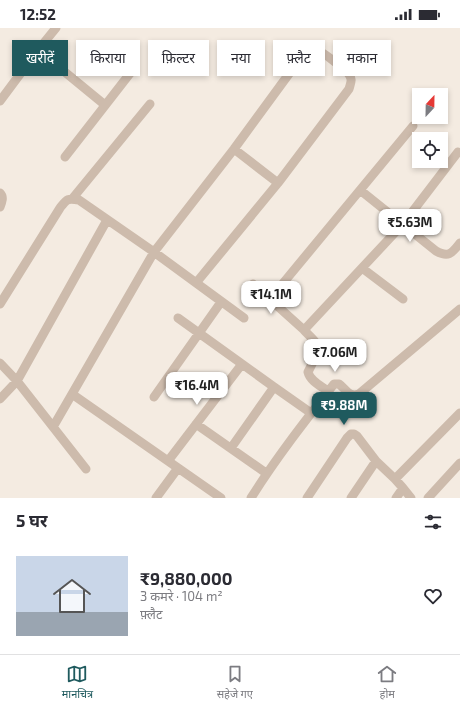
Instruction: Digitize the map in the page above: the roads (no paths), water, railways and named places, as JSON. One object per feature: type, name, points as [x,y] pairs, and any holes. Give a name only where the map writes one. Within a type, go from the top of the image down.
[{"type":"street","points":[[46,40],[56,28]]},
{"type":"street","points":[[53,427],[154,252],[234,149],[305,52],[309,49],[320,51],[348,73],[352,78],[349,89],[278,183],[196,283]]},
{"type":"street","points":[[68,75],[105,106]]},
{"type":"street","points":[[0,101],[19,76]]},
{"type":"street","points":[[65,157],[128,76]]},
{"type":"street","points":[[72,199],[150,104]]},
{"type":"street","points":[[270,299],[412,126]]},
{"type":"street","points":[[234,149],[278,183]]},
{"type":"street","points":[[304,330],[403,224],[458,152]]},
{"type":"street","points":[[360,190],[441,254],[447,255],[453,252],[460,243]]},
{"type":"street","points":[[0,193],[2,195],[2,200],[0,207]]},
{"type":"street","points":[[0,304],[60,208],[66,200],[72,199],[79,200],[154,252],[244,318]]},
{"type":"street","points":[[0,399],[17,381],[107,220]]},
{"type":"street","points":[[362,268],[403,299]]},
{"type":"street","points":[[254,284],[317,344],[319,349],[308,372],[312,379],[328,391]]},
{"type":"street","points":[[154,398],[221,302]]},
{"type":"street","points":[[251,498],[266,473],[334,384],[339,384],[349,394],[354,396],[359,394],[460,309]]},
{"type":"street","points":[[178,318],[311,413]]},
{"type":"street","points":[[0,363],[17,381],[86,469]]},
{"type":"street","points":[[168,461],[242,364]]},
{"type":"street","points":[[231,448],[274,387]]},
{"type":"street","points":[[72,394],[221,498]]},
{"type":"street","points":[[395,479],[459,417]]},
{"type":"street","points":[[196,424],[266,473]]},
{"type":"street","points":[[307,498],[351,434],[357,436],[376,460],[411,498]]},
{"type":"street","points":[[351,498],[376,460]]},
{"type":"street","points":[[428,498],[460,463]]},
{"type":"street","points":[[156,498],[178,468]]},
{"type":"street","points":[[396,498],[403,488]]}]
